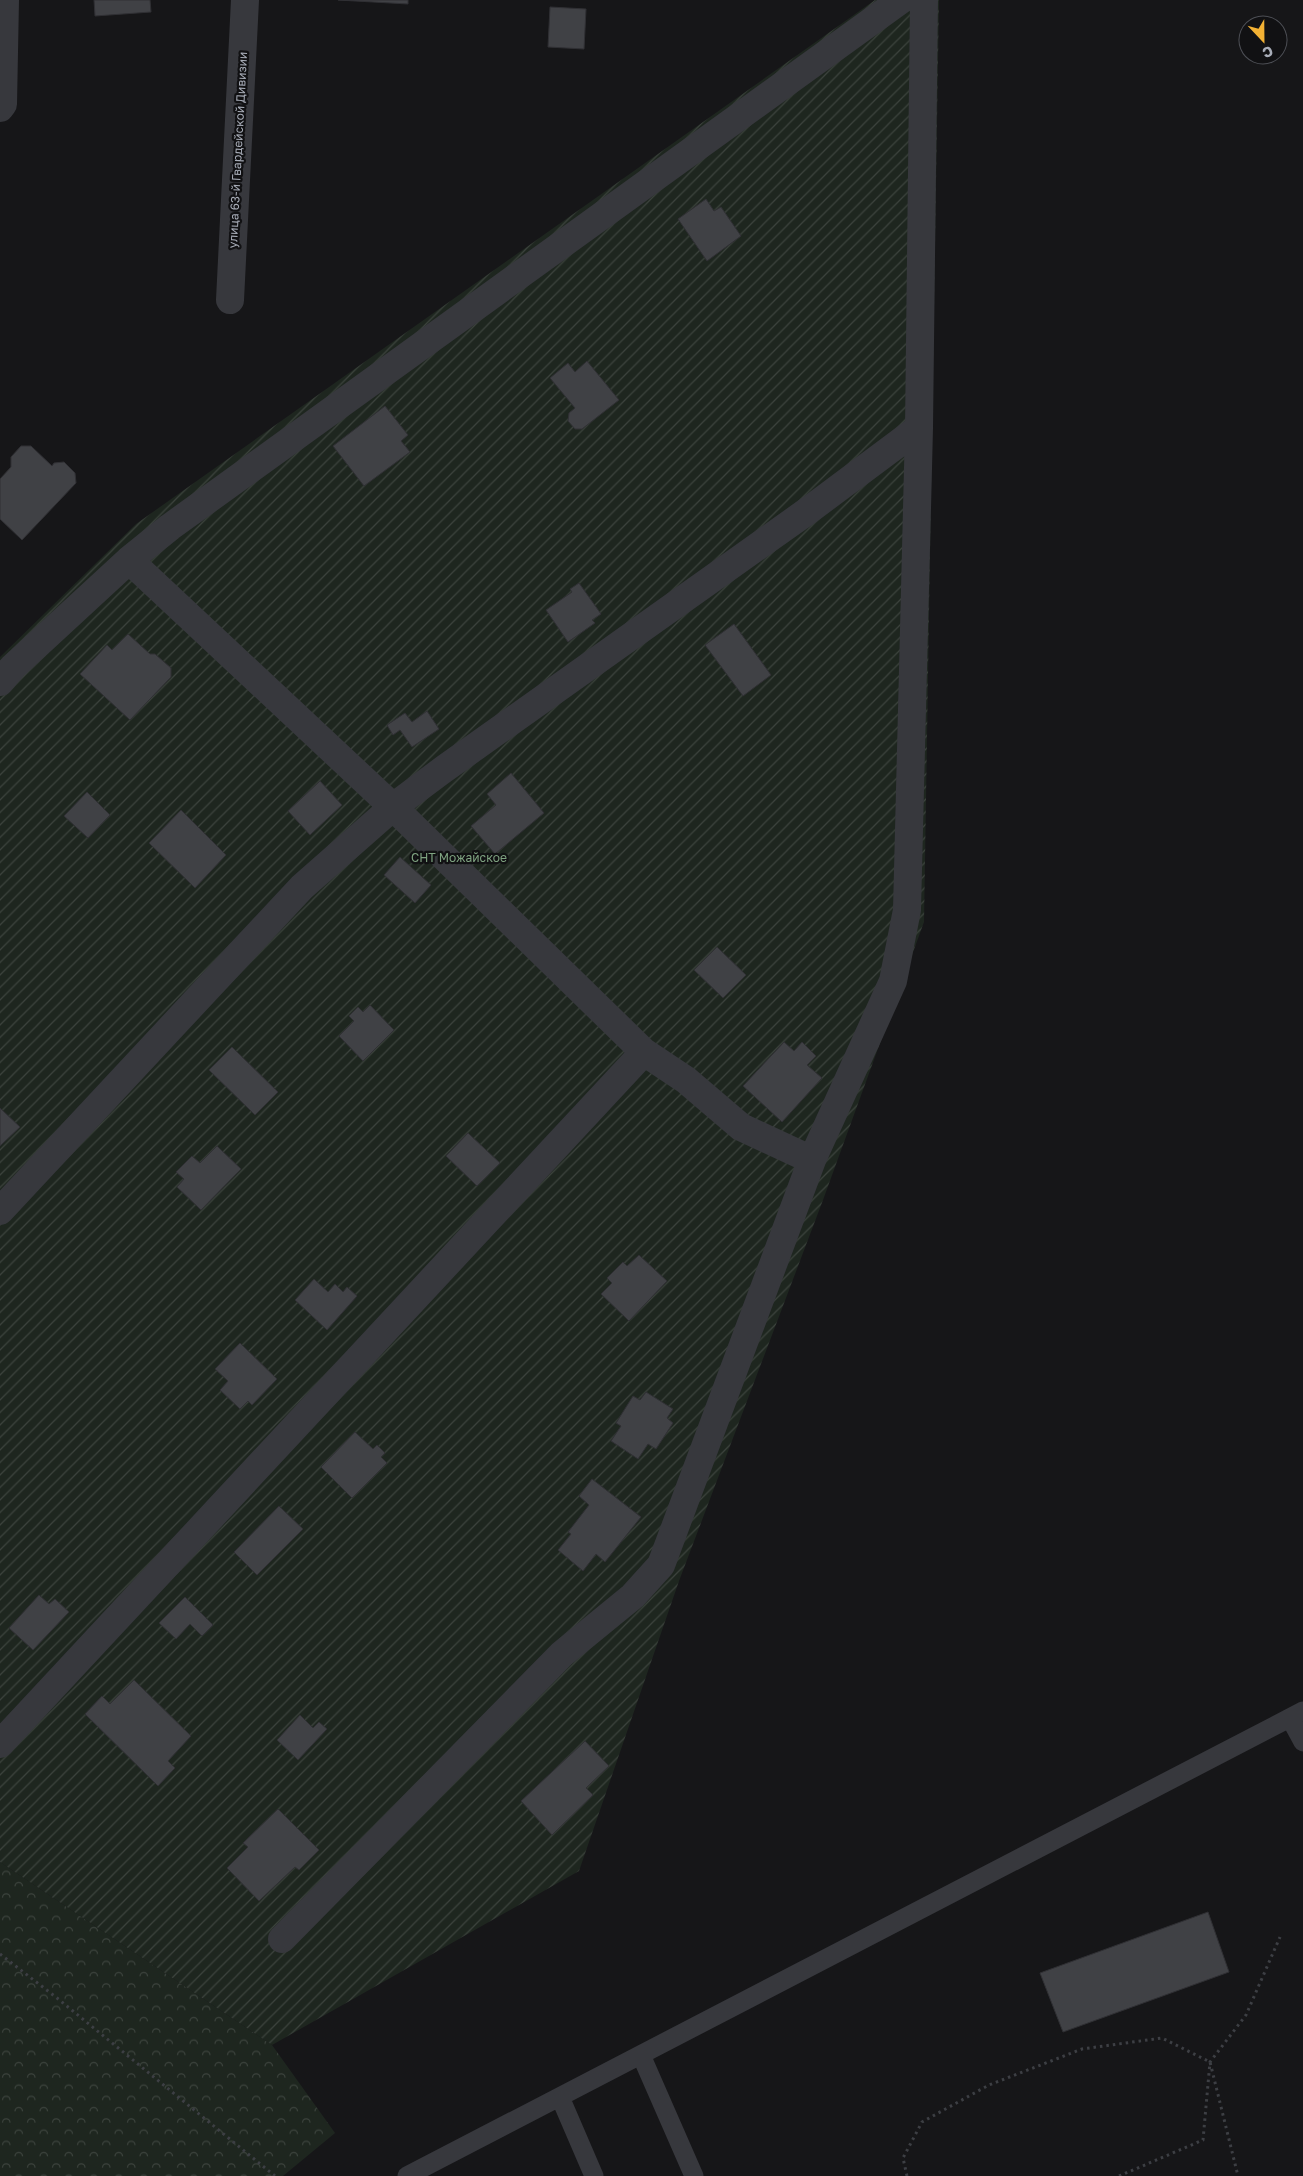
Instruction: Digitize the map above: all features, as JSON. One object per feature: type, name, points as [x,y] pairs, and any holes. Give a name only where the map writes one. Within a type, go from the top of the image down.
[{"type":"street","points":[[0,108],[2,104],[4,0]]},
{"type":"street","name":"улица 63-й Гвардейской Дивизии","points":[[230,300],[245,0]]},
{"type":"street","points":[[0,682],[13,667],[129,560],[170,527],[901,0]]},
{"type":"street","points":[[282,1939],[562,1654],[634,1596],[661,1565],[812,1160],[893,982],[907,910],[919,428],[924,0]]},
{"type":"street","points":[[0,1211],[302,887],[393,807],[809,510],[919,428]]},
{"type":"street","points":[[129,560],[393,807],[644,1052],[686,1080],[741,1127],[812,1160]]},
{"type":"street","points":[[0,1744],[644,1052]]},
{"type":"lane","points":[[408,2176],[1297,1715],[1303,1742]]},
{"type":"lane","points":[[642,2055],[694,2176]]},
{"type":"lane","points":[[560,2097],[594,2176]]},
{"type":"path","points":[[1119,2176],[1203,2140],[1210,2062],[1246,2015],[1280,1938]]},
{"type":"path","points":[[0,1954],[58,1998],[275,2176]]},
{"type":"path","points":[[907,2176],[903,2158],[922,2122],[989,2085],[1082,2049],[1162,2038],[1210,2062],[1238,2176]]},
{"type":"green space","name":"СНТ Можайское","points":[[875,0],[939,0],[924,922],[823,1200],[679,1581],[579,1871],[272,2045],[0,1862],[0,657],[136,524]]},
{"type":"green space","points":[[0,1862],[272,2045],[335,2133],[283,2176],[0,2176]]},
{"type":"building","points":[[94,0],[150,0],[151,12],[95,16]]},
{"type":"building","points":[[338,0],[408,0],[408,4]]},
{"type":"building","points":[[550,7],[586,9],[584,49],[548,47]]},
{"type":"building","points":[[706,199],[714,211],[721,207],[741,236],[707,261],[678,219]]},
{"type":"building","points":[[587,361],[619,400],[582,429],[575,429],[568,421],[569,413],[575,408],[550,378],[568,363],[575,372]]},
{"type":"building","points":[[385,406],[408,435],[401,441],[410,452],[364,486],[333,446]]},
{"type":"building","points":[[21,446],[31,446],[52,466],[54,463],[64,462],[75,473],[76,483],[22,540],[0,519],[0,479],[11,467],[11,457]]},
{"type":"building","points":[[579,583],[601,614],[592,620],[595,623],[568,642],[546,610],[572,592],[570,589]]},
{"type":"building","points":[[734,624],[771,675],[743,696],[705,645]]},
{"type":"building","points":[[128,634],[150,654],[155,654],[171,668],[171,677],[130,720],[80,674],[107,645],[112,650]]},
{"type":"building","points":[[427,711],[439,729],[412,747],[400,730],[393,735],[387,725],[405,713],[412,722]]},
{"type":"building","points":[[511,773],[544,813],[495,854],[471,826],[496,805],[487,794]]},
{"type":"building","points":[[320,781],[342,805],[310,835],[288,811]]},
{"type":"building","points":[[87,792],[110,815],[88,838],[64,816]]},
{"type":"building","points":[[181,810],[226,855],[195,888],[149,843]]},
{"type":"building","points":[[400,857],[431,885],[415,903],[384,875]]},
{"type":"building","points":[[717,947],[746,975],[723,998],[694,970]]},
{"type":"building","points":[[370,1005],[394,1030],[363,1061],[339,1036],[354,1021],[349,1016],[358,1007],[363,1012]]},
{"type":"building","points":[[784,1042],[794,1051],[802,1042],[816,1056],[807,1065],[822,1078],[782,1122],[743,1086]]},
{"type":"building","points":[[232,1047],[278,1092],[255,1115],[209,1070]]},
{"type":"building","points":[[0,1108],[20,1127],[0,1146]]},
{"type":"building","points":[[468,1133],[500,1163],[477,1186],[446,1156]]},
{"type":"building","points":[[217,1146],[241,1169],[201,1210],[177,1187],[184,1179],[176,1172],[192,1156],[200,1163]]},
{"type":"building","points":[[639,1255],[667,1281],[629,1321],[601,1294],[612,1283],[607,1278],[623,1262],[627,1266]]},
{"type":"building","points":[[314,1279],[328,1292],[335,1284],[343,1292],[347,1287],[357,1296],[327,1330],[295,1300]]},
{"type":"building","points":[[240,1343],[277,1379],[252,1405],[248,1401],[240,1409],[220,1390],[228,1381],[215,1369]]},
{"type":"building","points":[[646,1392],[673,1409],[667,1418],[673,1423],[656,1449],[648,1444],[638,1459],[611,1441],[621,1426],[616,1423],[633,1396],[640,1400]]},
{"type":"building","points":[[355,1432],[373,1449],[377,1445],[385,1453],[381,1457],[387,1463],[352,1498],[321,1467]]},
{"type":"building","points":[[592,1479],[641,1517],[605,1562],[596,1554],[583,1571],[558,1550],[571,1534],[568,1532],[589,1505],[579,1496]]},
{"type":"building","points":[[279,1506],[303,1529],[257,1575],[234,1552]]},
{"type":"building","points":[[39,1595],[49,1604],[55,1599],[69,1612],[33,1650],[9,1628]]},
{"type":"building","points":[[185,1597],[213,1625],[202,1636],[190,1624],[176,1639],[159,1623]]},
{"type":"building","points":[[134,1680],[191,1736],[168,1761],[175,1768],[158,1786],[85,1714],[102,1696],[110,1704]]},
{"type":"building","points":[[300,1715],[313,1728],[319,1722],[327,1729],[298,1760],[277,1740]]},
{"type":"building","points":[[585,1741],[609,1766],[586,1788],[593,1795],[552,1835],[521,1801]]},
{"type":"building","points":[[278,1809],[319,1850],[299,1870],[295,1867],[259,1901],[227,1868],[248,1847],[243,1843]]},
{"type":"building","points":[[1208,1912],[1229,1972],[1063,2032],[1040,1973]]}]
